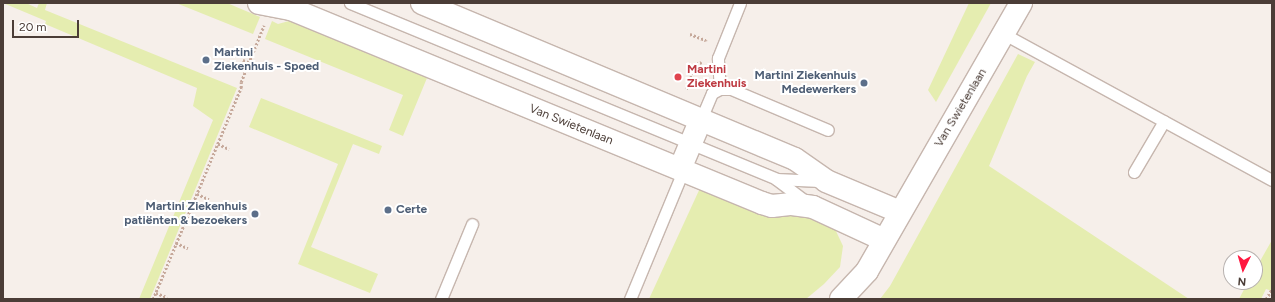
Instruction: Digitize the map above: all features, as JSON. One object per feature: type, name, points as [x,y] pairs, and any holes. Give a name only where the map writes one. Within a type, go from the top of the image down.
[{"type":"street","points":[[422,3],[795,159],[826,181],[900,212]]},
{"type":"street","name":"Van Swietenlaan","points":[[841,299],[852,289],[867,271],[1021,3]]},
{"type":"street","name":"Van Swietenlaan","points":[[263,11],[291,9],[772,206],[792,204],[813,207],[884,240]]},
{"type":"street","points":[[682,170],[700,119]]},
{"type":"lane","points":[[350,3],[776,179],[813,207]]},
{"type":"lane","points":[[720,89],[718,58],[740,3]]},
{"type":"lane","points":[[1004,34],[1272,180]]},
{"type":"lane","points":[[700,119],[712,93],[720,89],[731,89],[828,130]]},
{"type":"lane","points":[[1134,172],[1164,121]]},
{"type":"lane","points":[[630,299],[682,170]]},
{"type":"lane","points":[[776,179],[826,181]]},
{"type":"lane","points":[[441,299],[472,224]]},
{"type":"path","points":[[153,299],[241,88],[241,82],[263,11]]},
{"type":"path","points":[[690,34],[706,40],[704,46]]},
{"type":"path","points":[[674,108],[679,97],[685,90],[699,58]]},
{"type":"path","points":[[696,64],[718,58]]},
{"type":"path","points":[[243,60],[262,68]]},
{"type":"path","points":[[218,144],[229,149]]},
{"type":"path","points":[[197,194],[208,199]]},
{"type":"path","points":[[176,243],[188,248]]},
{"type":"path","points":[[1266,299],[1272,289]]},
{"type":"path","points":[[156,293],[167,297]]},
{"type":"green space","points":[[3,3],[26,3],[37,8],[39,3],[47,3],[45,10],[237,88],[150,299],[139,299],[213,120],[193,106],[197,88],[45,24],[46,21]]},
{"type":"green space","points":[[176,3],[227,3],[260,17],[253,34]]},
{"type":"green space","points":[[969,3],[991,3],[936,102],[928,90]]},
{"type":"green space","points":[[272,21],[278,24],[289,21],[427,78],[403,136],[389,130],[403,95],[265,39]]},
{"type":"green space","points":[[1018,54],[1035,62],[1027,76],[989,166],[1189,299],[880,299],[890,286]]},
{"type":"green space","points":[[261,98],[382,146],[379,154],[353,144],[311,247],[378,274],[370,293],[298,264],[338,164],[249,127]]},
{"type":"green space","points":[[701,186],[800,212],[835,229],[843,246],[840,267],[824,284],[806,299],[649,299]]},
{"type":"green space","points":[[1272,240],[1272,291],[1266,289],[1261,299],[1239,299],[1244,290],[1263,290],[1263,256]]},
{"type":"place","name":"Martini Ziekenhuis - Spoed","points":[[206,60]]},
{"type":"place","name":"Martini Ziekenhuis","points":[[678,77]]},
{"type":"place","name":"Martini Ziekenhuis Medewerkers","points":[[864,83]]},
{"type":"place","name":"Certe","points":[[388,210]]},
{"type":"place","name":"Martini Ziekenhuis patiënten & bezoekers","points":[[255,214]]}]
